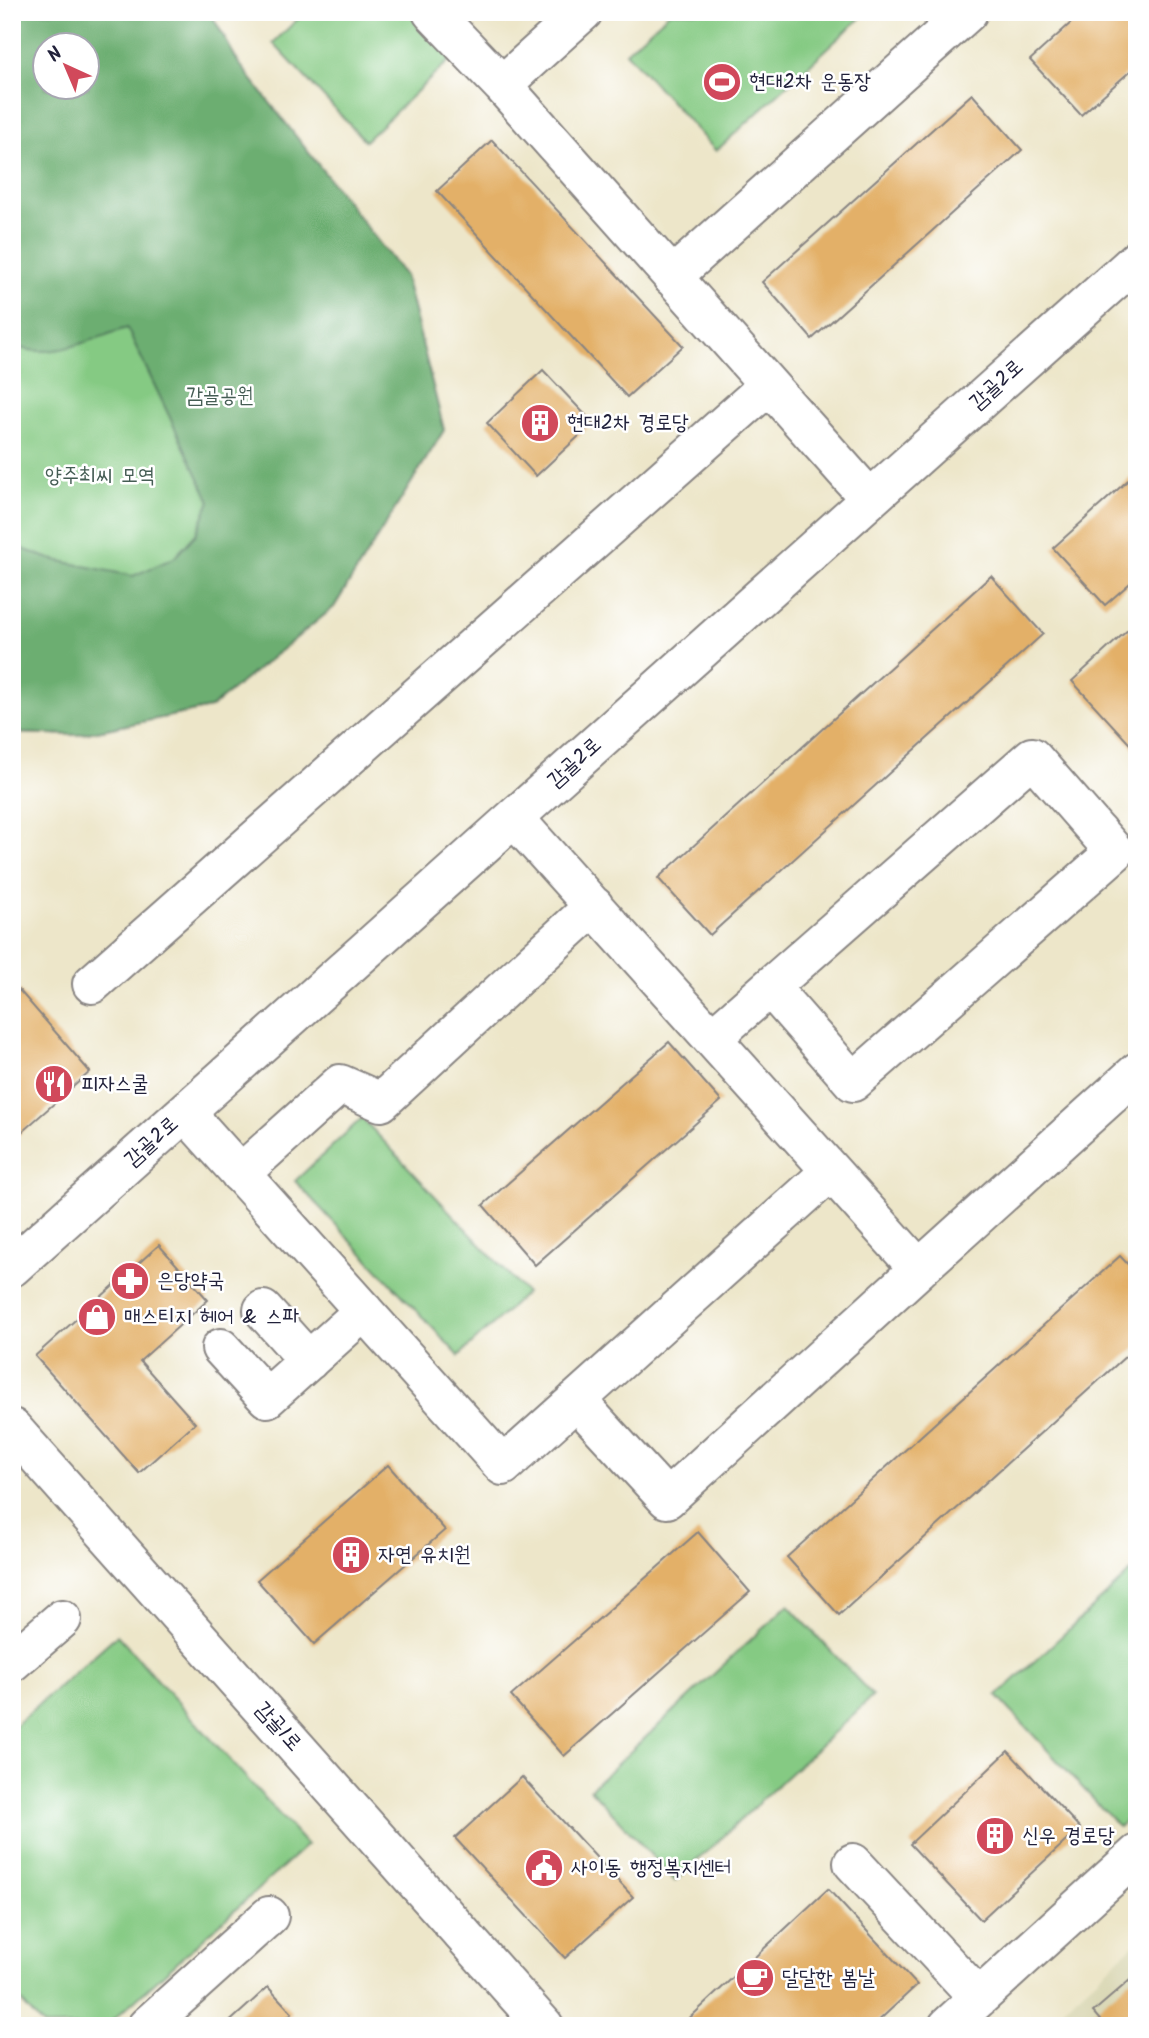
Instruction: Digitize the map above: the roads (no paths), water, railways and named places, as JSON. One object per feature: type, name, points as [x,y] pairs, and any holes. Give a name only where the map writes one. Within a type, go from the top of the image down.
[{"type":"street","points":[[432,12],[502,85],[870,499]]},
{"type":"street","points":[[502,85],[583,12]]},
{"type":"street","points":[[672,277],[968,12]]},
{"type":"street","name":"감골2로","points":[[12,1267],[1137,260]]},
{"type":"street","points":[[92,984],[768,386]]},
{"type":"street","points":[[712,1038],[770,987],[1032,757],[1126,863],[853,1082],[770,987]]},
{"type":"street","points":[[514,818],[919,1269]]},
{"type":"street","points":[[240,1174],[340,1084],[381,1102],[594,906]]},
{"type":"street","points":[[576,1399],[667,1499],[1137,1073]]},
{"type":"street","points":[[185,1112],[503,1466],[831,1171]]},
{"type":"street","points":[[263,1310],[309,1361]]},
{"type":"street","points":[[221,1348],[267,1398],[364,1311]]},
{"type":"street","name":"감골1로","points":[[12,1429],[540,2024]]},
{"type":"street","points":[[12,1662],[62,1619]]},
{"type":"street","points":[[948,2026],[1137,1854]]},
{"type":"street","points":[[853,1863],[979,1998]]},
{"type":"street","points":[[147,2026],[269,1916]]},
{"type":"place","name":"현대2차 운동장","points":[[722,82]]},
{"type":"place","name":"현대2차 경로당","points":[[540,423]]},
{"type":"place","name":"피자스쿨","points":[[54,1084]]},
{"type":"place","name":"은당약국","points":[[130,1281]]},
{"type":"place","name":"매스티지 헤어 & 스파","points":[[97,1317]]},
{"type":"place","name":"자연 유치원","points":[[351,1555]]},
{"type":"place","name":"신우 경로당","points":[[995,1836]]},
{"type":"place","name":"사이동 행정복지센터","points":[[544,1868]]},
{"type":"place","name":"달달한 봄날","points":[[755,1978]]},
{"type":"park label","name":"감골공원","points":[[220,396]]},
{"type":"park label","name":"양주최씨 모역","points":[[100,476]]}]
